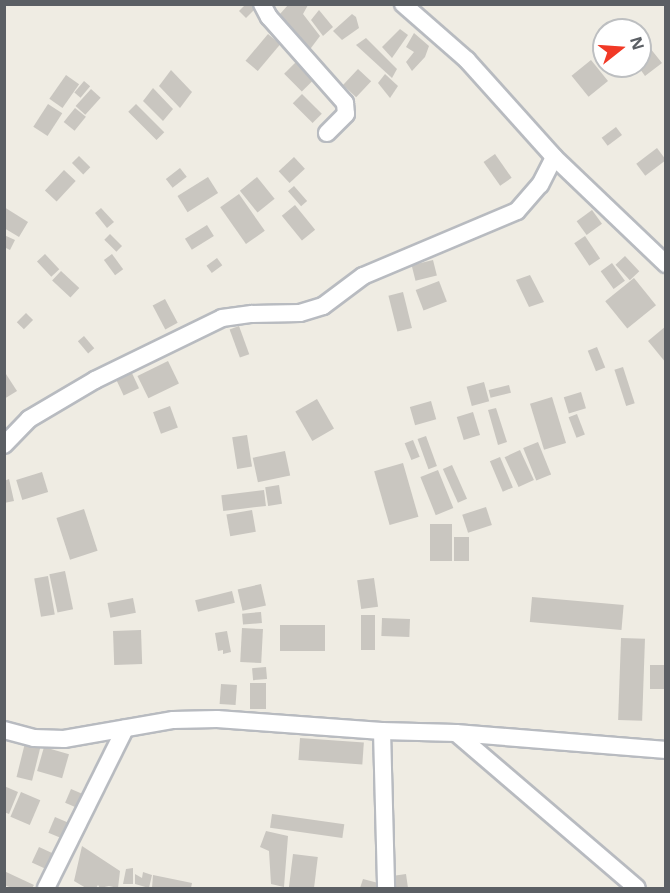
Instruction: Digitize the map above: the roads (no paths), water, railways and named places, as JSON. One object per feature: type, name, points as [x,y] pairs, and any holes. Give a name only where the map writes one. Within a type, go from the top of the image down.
[{"type":"street","points":[[262,4],[269,17],[345,103],[346,114],[327,133]]},
{"type":"street","points":[[403,4],[467,60],[555,158],[666,264]]},
{"type":"street","points":[[4,445],[29,418],[95,380],[222,318],[252,314],[300,313],[322,306],[363,276],[517,211],[540,185],[555,158]]},
{"type":"street","points":[[4,730],[34,738],[64,739],[173,720],[217,719],[382,731],[456,733],[666,750]]},
{"type":"street","points":[[46,888],[125,729]]},
{"type":"street","points":[[382,731],[386,888]]},
{"type":"street","points":[[456,733],[637,888]]}]
